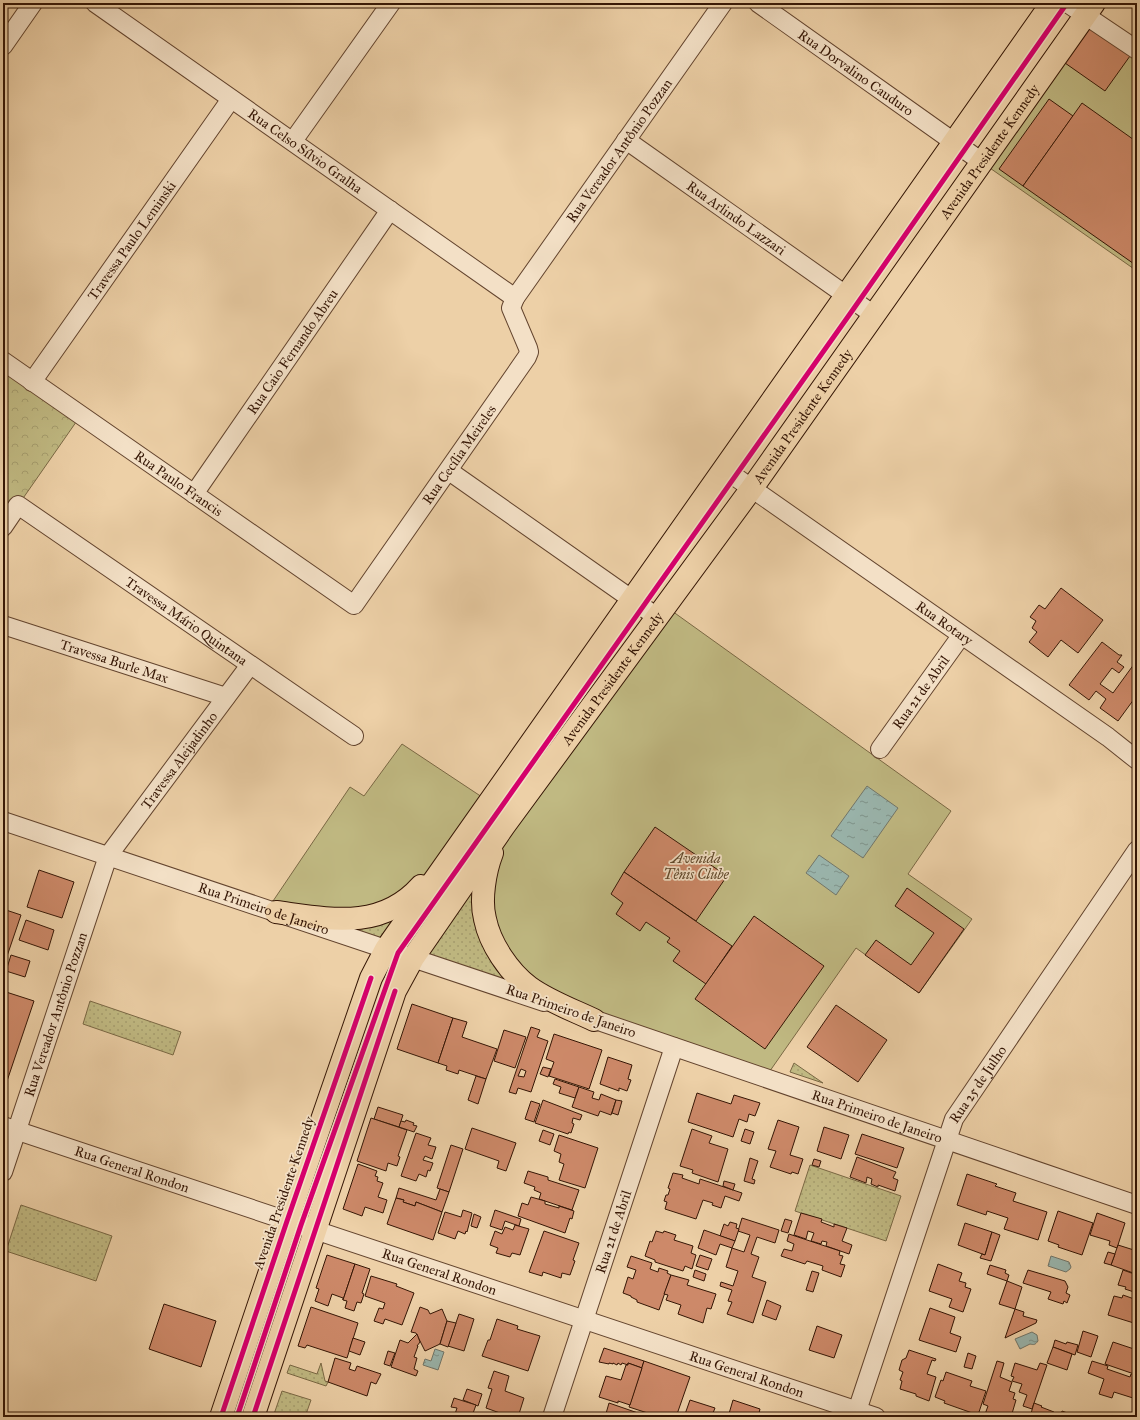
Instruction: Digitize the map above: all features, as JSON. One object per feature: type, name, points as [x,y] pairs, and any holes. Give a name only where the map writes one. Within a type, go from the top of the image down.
[{"type":"main road","name":"Avenida Presidente Kennedy","points":[[221,1417],[371,978],[386,949],[1052,3]]},
{"type":"main road","name":"Avenida Presidente Kennedy","points":[[253,1417],[395,991],[413,958],[504,826],[752,488],[1090,9]]},
{"type":"main road","points":[[276,912],[315,917],[358,919],[375,916],[389,910],[418,890],[473,826]]},
{"type":"main road","points":[[504,826],[490,860],[483,888],[484,919],[495,947],[508,966],[529,987],[594,1020]]},
{"type":"street","name":"Rua Celso Sílvio Gralha","points":[[95,3],[515,298]]},
{"type":"street","points":[[292,141],[390,3]]},
{"type":"street","name":"Rua Vereador Antônio Pozzan","points":[[515,298],[722,3]]},
{"type":"street","name":"Rua Dorvalino Cauduro","points":[[758,3],[982,162]]},
{"type":"street","points":[[1067,3],[1090,9],[1137,50]]},
{"type":"street","points":[[3,46],[29,5]]},
{"type":"street","name":"Travessa Paulo Leminski","points":[[32,382],[232,99]]},
{"type":"street","name":"Rua Arlindo Lazzari","points":[[626,140],[847,294],[874,315]]},
{"type":"street","name":"Rua Caio Fernando Abreu","points":[[194,494],[390,210]]},
{"type":"street","name":"Rua Cecília Meireles","points":[[354,605],[528,357],[528,348],[511,308],[515,298]]},
{"type":"street","name":"Rua Paulo Francis","points":[[3,362],[354,605]]},
{"type":"street","name":"Rua Rotary","points":[[724,469],[1108,737],[1137,760]]},
{"type":"street","points":[[449,471],[657,617]]},
{"type":"street","name":"Travessa Mário Quintana","points":[[3,527],[18,505],[354,736]]},
{"type":"street","name":"Travessa Burle Max","points":[[3,625],[226,697]]},
{"type":"street","name":"Rua 21 de Abril","points":[[880,749],[962,636]]},
{"type":"street","name":"Travessa Aleijadinho","points":[[108,856],[250,665]]},
{"type":"street","name":"Rua Primeiro de Janeiro","points":[[3,821],[413,958],[1137,1205]]},
{"type":"street","name":"Rua 25 de Julho","points":[[856,1414],[954,1119],[1137,850]]},
{"type":"street","name":"Rua Vereador Antônio Pozzan","points":[[3,1172],[10,1128],[108,856]]},
{"type":"street","name":"Rua 21 de Abril","points":[[552,1417],[674,1047]]},
{"type":"street","name":"Rua General Rondon","points":[[10,1128],[584,1320],[856,1414],[876,1417]]},
{"type":"green space","points":[[1091,19],[1137,50],[1137,271],[987,166]]},
{"type":"green space","points":[[3,361],[81,415],[3,527]]},
{"type":"green space","name":"Avenida Tênis Clube","points":[[665,606],[951,811],[908,874],[972,919],[919,993],[856,948],[765,1078],[594,1020],[508,966],[483,888],[490,859]]},
{"type":"green space","points":[[402,744],[485,799],[457,839],[415,886],[403,896],[354,913],[271,904],[350,787],[364,796]]},
{"type":"green space","points":[[481,870],[522,990],[421,956]]},
{"type":"green space","points":[[415,898],[385,945],[320,920]]},
{"type":"green space","points":[[90,1001],[181,1032],[173,1055],[83,1024]]},
{"type":"green space","points":[[794,1063],[823,1083],[790,1072]]},
{"type":"green space","points":[[810,1165],[901,1196],[886,1241],[795,1211]]},
{"type":"green space","points":[[21,1205],[112,1236],[96,1281],[6,1251]]},
{"type":"green space","points":[[321,1363],[325,1381],[328,1382],[326,1386],[287,1373],[290,1365],[317,1374]]},
{"type":"green space","points":[[282,1391],[311,1400],[305,1417],[273,1417]]},
{"type":"water","points":[[867,786],[898,808],[863,858],[831,836]]},
{"type":"water","points":[[819,855],[849,876],[836,895],[806,873]]},
{"type":"water","points":[[1051,1256],[1069,1262],[1071,1267],[1070,1269],[1066,1272],[1048,1266]]},
{"type":"water","points":[[1032,1332],[1037,1335],[1038,1341],[1020,1349],[1015,1339]]},
{"type":"water","points":[[435,1349],[444,1352],[438,1370],[423,1365],[425,1359],[431,1361]]},
{"type":"building","points":[[1090,28],[1130,56],[1105,91],[1065,63]]},
{"type":"building","points":[[1049,99],[1073,116],[1023,186],[999,169]]},
{"type":"building","points":[[1082,103],[1137,142],[1137,266],[1023,186]]},
{"type":"building","points":[[1061,588],[1103,620],[1078,653],[1061,640],[1048,657],[1029,642],[1037,632],[1032,628],[1036,621],[1030,617],[1039,605],[1045,609]]},
{"type":"building","points":[[1102,642],[1119,655],[1122,655],[1117,662],[1124,667],[1119,673],[1112,668],[1100,684],[1113,693],[1137,660],[1137,695],[1118,721],[1100,708],[1106,699],[1096,691],[1089,700],[1069,685]]},
{"type":"building","points":[[655,827],[727,876],[696,921],[624,872]]},
{"type":"building","points":[[39,870],[74,882],[62,918],[27,907]]},
{"type":"building","points":[[624,872],[732,946],[706,984],[673,961],[680,951],[667,942],[670,938],[646,922],[640,931],[616,914],[623,903],[611,894]]},
{"type":"building","points":[[907,888],[964,929],[919,993],[865,955],[876,940],[911,965],[934,933],[895,906]]},
{"type":"building","points":[[3,909],[21,915],[3,968]]},
{"type":"building","points":[[754,916],[824,966],[765,1049],[695,999]]},
{"type":"building","points":[[26,920],[54,930],[48,950],[19,940]]},
{"type":"building","points":[[11,955],[30,961],[25,977],[6,971]]},
{"type":"building","points":[[3,991],[34,1001],[7,1081],[3,1080]]},
{"type":"building","points":[[412,1004],[453,1018],[438,1063],[397,1049]]},
{"type":"building","points":[[836,1005],[887,1040],[858,1082],[807,1047]]},
{"type":"building","points":[[453,1018],[467,1022],[462,1037],[497,1049],[486,1079],[459,1070],[458,1074],[446,1070],[447,1066],[438,1063]]},
{"type":"building","points":[[531,1027],[540,1030],[537,1037],[548,1041],[531,1092],[518,1088],[516,1094],[509,1092]],"holes":[[[521,1069],[526,1071],[524,1077],[518,1076]]]},
{"type":"building","points":[[504,1030],[526,1037],[515,1068],[494,1061]]},
{"type":"building","points":[[554,1034],[602,1050],[589,1089],[549,1076],[554,1062],[546,1059]]},
{"type":"building","points":[[608,1057],[632,1065],[628,1079],[631,1080],[627,1091],[619,1088],[619,1091],[600,1084]]},
{"type":"building","points":[[543,1067],[551,1069],[548,1077],[540,1074]]},
{"type":"building","points":[[476,1076],[486,1079],[478,1104],[468,1100]]},
{"type":"building","points":[[555,1079],[579,1087],[575,1098],[559,1093],[561,1087],[553,1084]]},
{"type":"building","points":[[579,1087],[594,1092],[592,1098],[599,1100],[601,1094],[616,1100],[611,1115],[600,1111],[598,1116],[572,1107]]},
{"type":"building","points":[[697,1093],[731,1104],[734,1095],[760,1103],[755,1116],[749,1114],[747,1122],[739,1119],[733,1137],[688,1122]]},
{"type":"building","points":[[543,1100],[582,1115],[580,1120],[573,1118],[572,1123],[574,1124],[571,1133],[569,1132],[568,1134],[535,1123]]},
{"type":"building","points":[[616,1100],[622,1101],[618,1115],[612,1113]]},
{"type":"building","points":[[531,1101],[540,1104],[534,1122],[525,1119]]},
{"type":"building","points":[[378,1107],[403,1115],[399,1127],[374,1119]]},
{"type":"building","points":[[371,1118],[407,1130],[398,1156],[400,1157],[397,1166],[388,1163],[386,1171],[357,1161]]},
{"type":"building","points":[[406,1120],[417,1126],[414,1132],[399,1127],[401,1121],[405,1122]]},
{"type":"building","points":[[778,1120],[799,1127],[790,1155],[803,1159],[798,1174],[792,1172],[791,1174],[770,1167],[776,1151],[768,1149]]},
{"type":"building","points":[[824,1127],[849,1135],[841,1159],[817,1151]]},
{"type":"building","points":[[472,1128],[516,1143],[506,1171],[497,1168],[499,1161],[465,1149]]},
{"type":"building","points":[[692,1129],[712,1136],[709,1143],[728,1149],[718,1182],[692,1173],[693,1170],[680,1166]]},
{"type":"building","points":[[745,1129],[754,1132],[750,1144],[741,1141]]},
{"type":"building","points":[[543,1130],[554,1134],[550,1145],[539,1141]]},
{"type":"building","points":[[416,1133],[431,1138],[428,1145],[436,1147],[432,1159],[425,1156],[423,1160],[433,1163],[430,1171],[428,1170],[426,1177],[419,1174],[416,1181],[401,1176]]},
{"type":"building","points":[[862,1134],[904,1148],[897,1168],[855,1154]]},
{"type":"building","points":[[559,1135],[598,1148],[585,1188],[559,1180],[564,1164],[559,1162],[561,1154],[554,1151]]},
{"type":"building","points":[[451,1145],[463,1149],[449,1192],[437,1188]]},
{"type":"building","points":[[857,1157],[896,1172],[893,1178],[898,1180],[895,1191],[871,1184],[872,1179],[867,1177],[866,1183],[850,1177]]},
{"type":"building","points":[[750,1158],[758,1161],[752,1179],[755,1180],[754,1184],[744,1181]]},
{"type":"building","points":[[814,1159],[821,1161],[819,1167],[812,1165]]},
{"type":"building","points":[[358,1164],[377,1171],[375,1176],[378,1177],[377,1181],[383,1183],[378,1197],[387,1200],[383,1213],[365,1207],[362,1216],[343,1209]]},
{"type":"building","points":[[528,1171],[548,1177],[548,1180],[579,1190],[572,1210],[539,1199],[541,1193],[534,1190],[535,1187],[524,1183]]},
{"type":"building","points":[[673,1173],[683,1175],[682,1178],[699,1184],[700,1179],[742,1193],[739,1201],[725,1196],[721,1208],[712,1205],[713,1203],[703,1200],[696,1219],[665,1209],[667,1202],[664,1201],[670,1189],[668,1188]]},
{"type":"building","points":[[967,1174],[997,1184],[995,1186],[1016,1193],[1013,1201],[1047,1212],[1038,1240],[1004,1229],[1008,1218],[987,1211],[986,1215],[957,1205]]},
{"type":"building","points":[[724,1181],[735,1184],[733,1190],[723,1186]]},
{"type":"building","points":[[399,1188],[436,1200],[440,1189],[449,1192],[442,1212],[416,1202],[415,1206],[403,1202],[404,1200],[396,1198]]},
{"type":"building","points":[[531,1197],[545,1201],[545,1204],[559,1208],[559,1206],[574,1211],[565,1233],[518,1216],[522,1203],[528,1205]]},
{"type":"building","points":[[396,1198],[404,1200],[403,1202],[415,1206],[416,1202],[442,1212],[433,1240],[387,1224]]},
{"type":"building","points":[[463,1210],[472,1213],[467,1232],[466,1231],[465,1234],[458,1231],[455,1239],[438,1233],[445,1212],[461,1217]]},
{"type":"building","points":[[495,1210],[521,1219],[519,1226],[505,1221],[502,1230],[490,1226]]},
{"type":"building","points":[[1058,1211],[1093,1223],[1082,1255],[1058,1247],[1059,1245],[1048,1241]]},
{"type":"building","points":[[801,1213],[822,1219],[821,1222],[834,1227],[834,1224],[847,1228],[842,1241],[852,1245],[849,1254],[826,1246],[827,1242],[822,1241],[821,1244],[811,1241],[814,1233],[808,1231],[806,1239],[794,1235]]},
{"type":"building","points":[[1097,1213],[1125,1223],[1117,1248],[1109,1245],[1110,1241],[1090,1235]]},
{"type":"building","points":[[474,1214],[481,1217],[477,1228],[471,1226]]},
{"type":"building","points":[[742,1218],[779,1230],[775,1243],[757,1237],[751,1254],[759,1257],[752,1277],[766,1282],[753,1323],[727,1314],[732,1302],[728,1301],[732,1290],[720,1286],[721,1282],[733,1286],[738,1271],[726,1267],[732,1248],[744,1252],[750,1235],[738,1231]]},
{"type":"building","points":[[785,1219],[792,1221],[788,1233],[781,1231]]},
{"type":"building","points":[[730,1222],[737,1224],[736,1228],[739,1229],[735,1241],[720,1236],[724,1224],[728,1226]]},
{"type":"building","points":[[965,1223],[992,1232],[985,1255],[958,1245]]},
{"type":"building","points":[[515,1225],[529,1229],[520,1255],[512,1253],[510,1257],[496,1253],[498,1248],[490,1245],[495,1231],[502,1234],[505,1227],[513,1230]]},
{"type":"building","points":[[704,1230],[735,1241],[732,1248],[720,1244],[716,1255],[698,1248]]},
{"type":"building","points":[[544,1231],[579,1243],[570,1275],[562,1273],[561,1278],[543,1272],[542,1276],[529,1272]]},
{"type":"building","points":[[656,1231],[663,1233],[664,1231],[676,1235],[674,1240],[693,1246],[691,1253],[696,1255],[692,1269],[685,1266],[683,1271],[655,1262],[655,1260],[645,1256],[650,1241],[652,1242]]},
{"type":"building","points":[[992,1232],[1000,1235],[991,1261],[980,1258],[982,1254],[985,1255]]},
{"type":"building","points":[[789,1234],[840,1251],[839,1255],[843,1256],[840,1264],[845,1265],[841,1277],[822,1270],[823,1266],[807,1261],[805,1264],[781,1256],[784,1249],[792,1251],[794,1244],[787,1241]]},
{"type":"building","points":[[1118,1245],[1137,1251],[1136,1274],[1111,1265]]},
{"type":"building","points":[[1108,1252],[1115,1254],[1111,1265],[1104,1263]]},
{"type":"building","points":[[327,1255],[355,1264],[343,1300],[343,1298],[332,1294],[328,1306],[315,1301],[319,1289],[316,1288]]},
{"type":"building","points":[[700,1255],[712,1259],[708,1270],[696,1266]]},
{"type":"building","points":[[631,1256],[652,1263],[650,1269],[658,1272],[659,1268],[668,1271],[667,1273],[671,1275],[659,1310],[637,1302],[637,1300],[631,1296],[623,1293],[628,1277],[633,1279],[636,1270],[627,1267]]},
{"type":"building","points":[[355,1264],[370,1269],[362,1293],[364,1294],[361,1303],[357,1302],[354,1311],[345,1308],[347,1301],[343,1300]]},
{"type":"building","points":[[938,1264],[962,1273],[959,1281],[966,1283],[965,1287],[971,1289],[963,1312],[949,1307],[952,1299],[929,1291]]},
{"type":"building","points":[[990,1265],[1006,1270],[1005,1273],[1009,1275],[1007,1281],[987,1274]]},
{"type":"building","points":[[695,1270],[706,1274],[704,1281],[693,1277]]},
{"type":"building","points":[[1028,1270],[1065,1281],[1068,1287],[1066,1293],[1070,1295],[1067,1303],[1064,1301],[1063,1304],[1048,1299],[1051,1292],[1023,1283]]},
{"type":"building","points":[[1123,1270],[1137,1275],[1137,1293],[1125,1289],[1126,1287],[1118,1285]]},
{"type":"building","points":[[812,1271],[819,1273],[813,1292],[806,1290]]},
{"type":"building","points":[[671,1275],[689,1280],[687,1285],[716,1294],[711,1309],[707,1308],[703,1323],[678,1314],[681,1305],[666,1300],[668,1295],[664,1294]]},
{"type":"building","points":[[371,1276],[397,1284],[396,1286],[414,1293],[402,1325],[385,1319],[383,1324],[374,1321],[379,1308],[383,1309],[385,1303],[365,1296]]},
{"type":"building","points":[[1007,1281],[1022,1287],[1015,1309],[999,1304]]},
{"type":"building","points":[[1123,1295],[1137,1300],[1137,1324],[1108,1315],[1114,1296],[1122,1298]]},
{"type":"building","points":[[767,1300],[781,1306],[776,1320],[762,1315]]},
{"type":"building","points":[[164,1304],[216,1321],[201,1367],[149,1349]]},
{"type":"building","points":[[311,1307],[358,1323],[347,1358],[307,1345],[305,1348],[298,1346]]},
{"type":"building","points":[[420,1307],[428,1310],[430,1314],[442,1309],[447,1321],[440,1344],[425,1351],[416,1333],[411,1332]]},
{"type":"building","points":[[930,1308],[955,1317],[950,1333],[961,1337],[956,1352],[919,1340]]},
{"type":"building","points":[[1015,1309],[1024,1312],[1023,1316],[1037,1320],[1036,1323],[1005,1338]]},
{"type":"building","points":[[459,1314],[474,1319],[464,1351],[448,1346]]},
{"type":"building","points":[[497,1319],[518,1326],[517,1329],[540,1336],[528,1371],[482,1356],[488,1340],[490,1340]]},
{"type":"building","points":[[447,1321],[456,1323],[448,1347],[440,1344]]},
{"type":"building","points":[[817,1326],[842,1335],[834,1358],[809,1350]]},
{"type":"building","points":[[1083,1331],[1098,1336],[1091,1357],[1077,1352]]},
{"type":"building","points":[[417,1334],[420,1342],[417,1346],[414,1357],[417,1358],[414,1369],[418,1371],[416,1376],[391,1367],[400,1340],[408,1343]]},
{"type":"building","points":[[353,1338],[365,1342],[360,1355],[349,1351]]},
{"type":"building","points":[[1055,1340],[1066,1344],[1067,1342],[1078,1345],[1075,1355],[1053,1347]]},
{"type":"building","points":[[1113,1342],[1134,1349],[1135,1347],[1137,1348],[1137,1375],[1105,1364]]},
{"type":"building","points":[[1053,1347],[1072,1354],[1067,1370],[1047,1363]]},
{"type":"building","points":[[604,1348],[644,1361],[642,1368],[628,1363],[628,1365],[622,1363],[621,1365],[618,1363],[617,1365],[613,1363],[609,1364],[599,1362]]},
{"type":"building","points":[[909,1350],[936,1359],[935,1361],[932,1360],[927,1374],[936,1377],[929,1401],[916,1396],[916,1394],[900,1389],[902,1381],[900,1380],[903,1372],[899,1370],[902,1360],[906,1358]]},
{"type":"building","points":[[388,1351],[395,1353],[390,1366],[384,1364]]},
{"type":"building","points":[[968,1353],[976,1356],[972,1369],[964,1367]]},
{"type":"building","points":[[335,1358],[351,1363],[349,1369],[355,1371],[357,1366],[381,1374],[376,1384],[371,1382],[367,1396],[328,1382]]},
{"type":"building","points":[[644,1361],[690,1377],[676,1417],[660,1417],[629,1407]]},
{"type":"building","points":[[997,1361],[1004,1363],[1000,1377],[1012,1382],[1009,1391],[1015,1393],[1013,1399],[1016,1400],[1011,1417],[984,1417],[988,1406],[983,1404]]},
{"type":"building","points":[[1092,1361],[1108,1366],[1107,1369],[1130,1377],[1131,1374],[1137,1376],[1137,1385],[1133,1398],[1114,1392],[1112,1398],[1099,1394],[1104,1379],[1088,1373]]},
{"type":"building","points":[[628,1363],[642,1368],[630,1405],[599,1397],[606,1376],[621,1380]]},
{"type":"building","points":[[1015,1363],[1037,1370],[1040,1363],[1047,1365],[1032,1409],[1023,1406],[1027,1395],[1019,1392],[1022,1384],[1012,1381],[1014,1377],[1011,1376]]},
{"type":"building","points":[[494,1371],[509,1376],[505,1391],[524,1398],[518,1417],[511,1417],[486,1408],[492,1389],[488,1388]]},
{"type":"building","points":[[946,1372],[972,1381],[970,1386],[986,1391],[978,1415],[944,1403],[945,1401],[935,1397],[941,1380],[943,1381]]},
{"type":"building","points":[[467,1389],[482,1394],[478,1406],[463,1400]]},
{"type":"building","points":[[454,1398],[476,1405],[472,1416],[475,1417],[454,1417],[457,1408],[451,1407]]},
{"type":"building","points":[[690,1400],[715,1408],[713,1413],[720,1417],[684,1417]]},
{"type":"building","points":[[733,1400],[760,1409],[758,1417],[728,1417]]},
{"type":"building","points":[[609,1403],[638,1413],[637,1417],[605,1417]]},
{"type":"building","points":[[1034,1403],[1054,1412],[1053,1414],[1060,1417],[1030,1417]]},
{"type":"building","points":[[1062,1411],[1078,1417],[1060,1417]]},
{"type":"cycle path","points":[[237,1417],[301,1225],[398,953],[852,311],[1067,3]]},
{"type":"cycle path","points":[[221,1417],[371,978]]},
{"type":"cycle path","points":[[253,1417],[395,991]]}]
